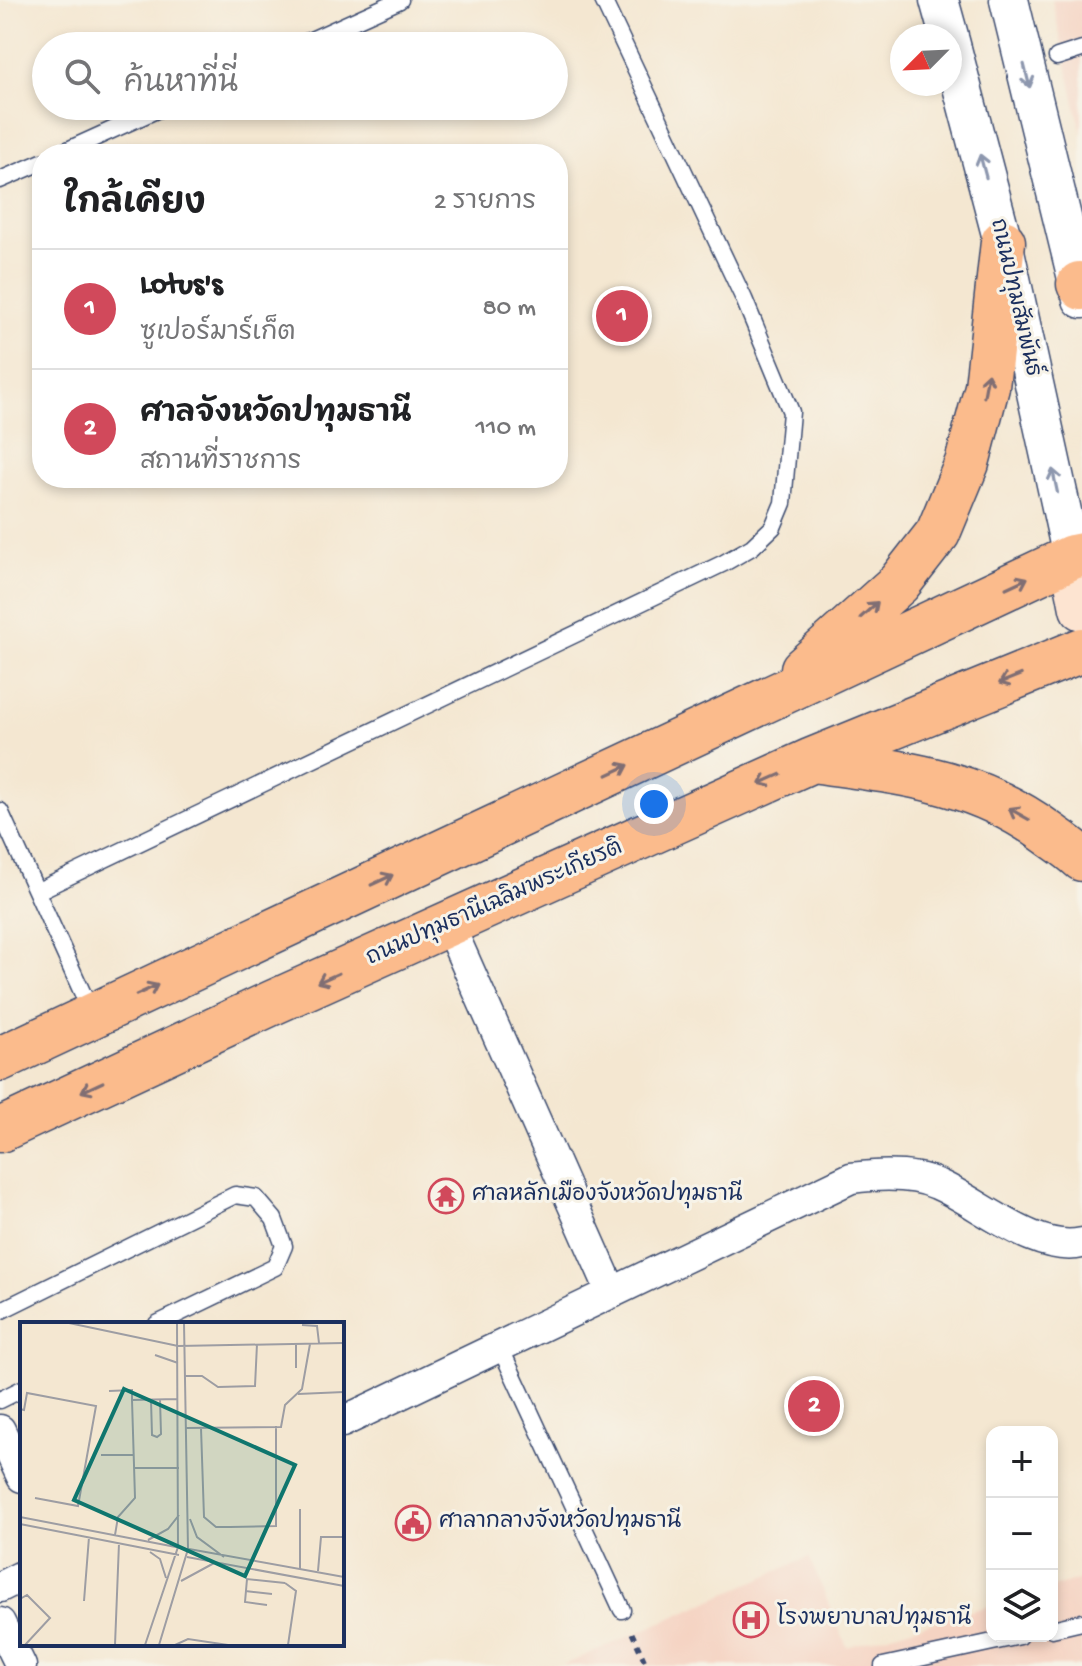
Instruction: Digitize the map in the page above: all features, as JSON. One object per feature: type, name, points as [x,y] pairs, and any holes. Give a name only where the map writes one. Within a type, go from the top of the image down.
[{"type":"main road","points":[[769,700],[899,583],[938,533],[967,463],[987,387],[1003,242]]},
{"type":"main road","points":[[0,1059],[1077,556],[1082,608]]},
{"type":"main road","name":"ถนนปทุมธานีเฉลิมพระเกียรติ","points":[[0,1130],[272,1003],[812,760],[1082,650]]},
{"type":"main road","points":[[812,760],[931,778],[979,793],[1027,817],[1082,859]]},
{"type":"street","name":"ถนนปทุมสัมพันธ์","points":[[939,0],[945,24]]},
{"type":"street","points":[[1009,0],[1081,290]]},
{"type":"street","name":"ถนนปทุมสัมพันธ์","points":[[962,87],[1003,242],[1077,556]]},
{"type":"street","points":[[449,925],[612,1293]]},
{"type":"street","points":[[344,1421],[851,1178],[881,1174],[934,1182],[1030,1237],[1068,1247],[1082,1243]]},
{"type":"street","points":[[0,1430],[20,1473]]},
{"type":"street","points":[[0,1587],[20,1577]]},
{"type":"street","points":[[0,1623],[21,1666]]},
{"type":"lane","points":[[329,32],[400,0]]},
{"type":"lane","points":[[38,891],[724,563],[752,547],[773,527],[783,503],[791,412],[744,299],[603,0]]},
{"type":"lane","points":[[1057,57],[1082,49]]},
{"type":"lane","points":[[81,144],[134,120]]},
{"type":"lane","points":[[0,180],[32,166]]},
{"type":"lane","points":[[0,811],[92,1016]]},
{"type":"lane","points":[[0,1311],[235,1195],[256,1198],[274,1219],[284,1246],[275,1267],[161,1322]]},
{"type":"lane","points":[[500,1347],[622,1610]]},
{"type":"lane","points":[[0,1400],[20,1390]]},
{"type":"lane","points":[[1058,1628],[1082,1622]]},
{"type":"lane","points":[[883,1666],[993,1642]]},
{"type":"path","points":[[622,1610],[647,1666]]},
{"type":"shaded area","points":[[1052,0],[1082,0],[1082,134]]},
{"type":"shaded area","name":"โรงพยาบาลปทุมธานี","points":[[809,1557],[847,1647],[986,1607],[986,1642],[1058,1642],[1058,1586],[1082,1579],[1082,1666],[562,1666]]},
{"type":"place","name":"Lotus's","points":[[622,316]]},
{"type":"place","name":"ศาลหลักเมืองจังหวัดปทุมธานี","points":[[446,1196]]},
{"type":"place","name":"ศาลจังหวัดปทุมธานี","points":[[814,1406]]},
{"type":"place","name":"ศาลากลางจังหวัดปทุมธานี","points":[[413,1523]]},
{"type":"place","name":"โรงพยาบาลปทุมธานี","points":[[751,1620]]}]
